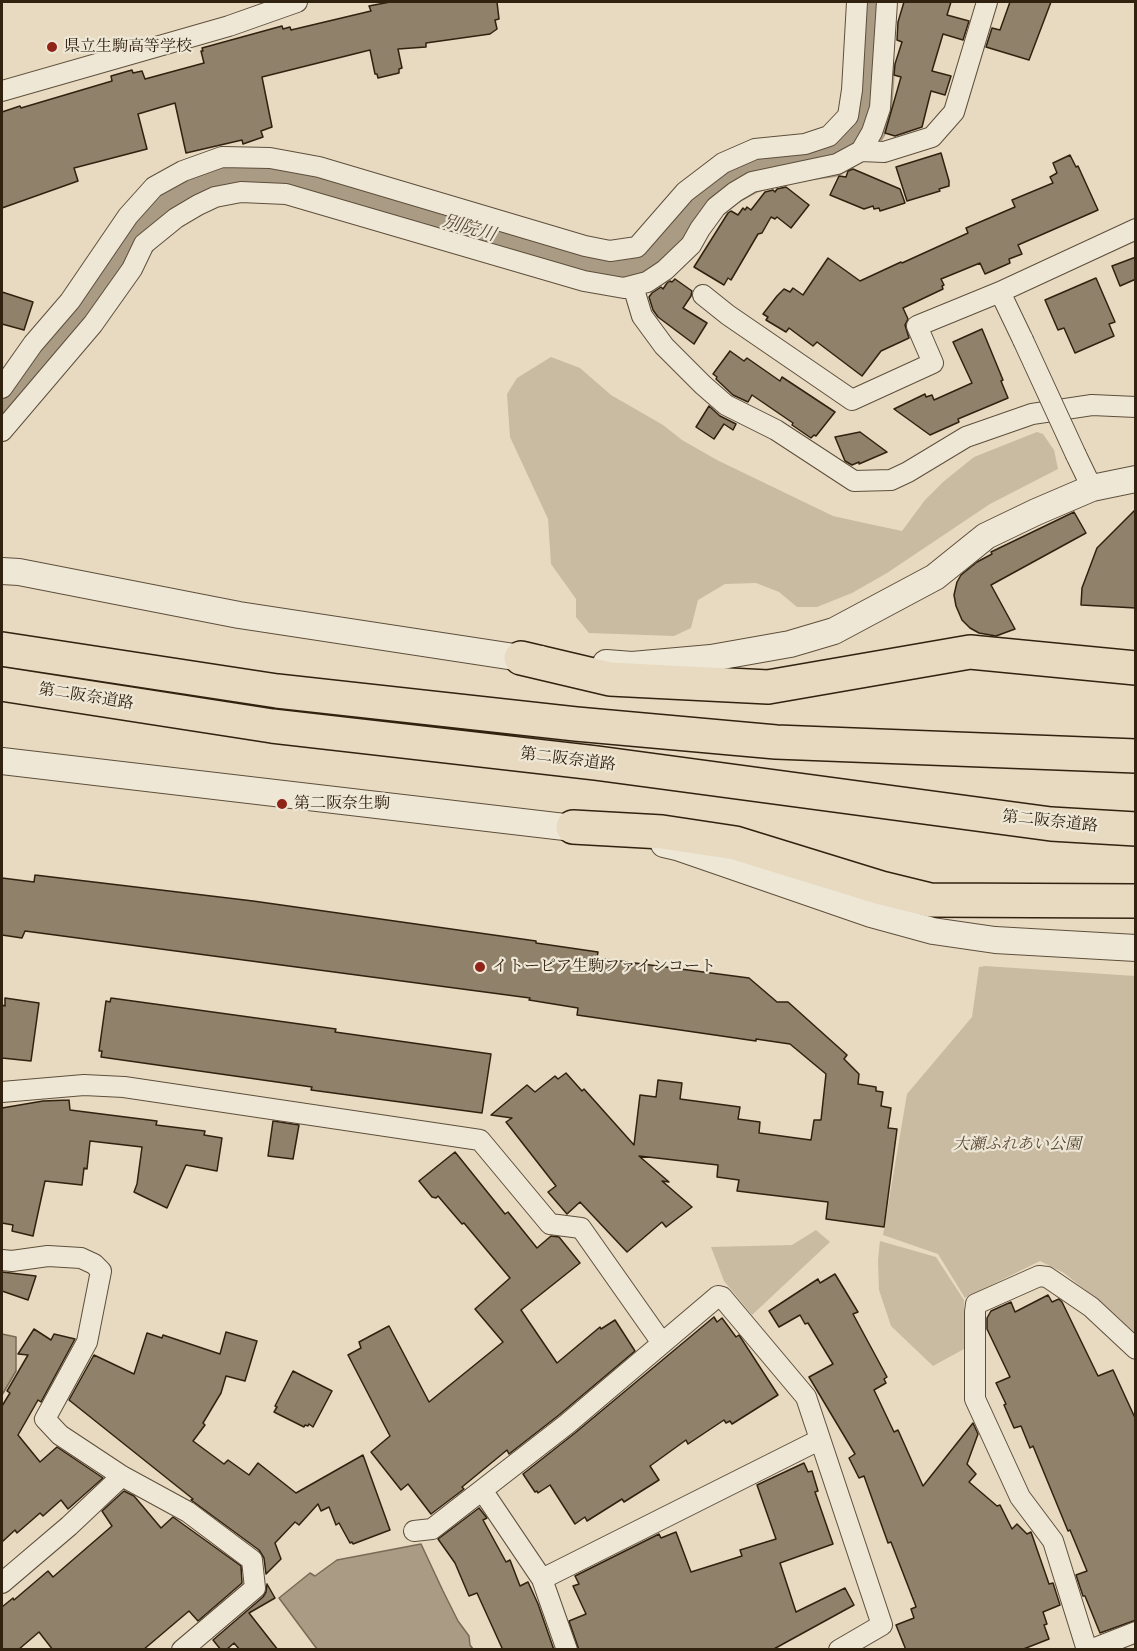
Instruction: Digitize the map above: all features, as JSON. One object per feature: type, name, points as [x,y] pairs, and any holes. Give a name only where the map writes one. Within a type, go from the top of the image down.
[{"type":"highway","points":[[2,649],[277,691],[576,724],[776,742],[1136,756]]},
{"type":"highway","points":[[521,658],[610,679],[768,687],[970,652],[1136,668]]},
{"type":"highway","name":"第二阪奈道路","points":[[2,684],[272,726],[596,763],[1051,824],[1136,829]]},
{"type":"highway","points":[[573,827],[662,832],[735,843],[881,888],[930,900],[1136,901]]},
{"type":"street","points":[[2,91],[218,30],[297,2]]},
{"type":"street","points":[[2,388],[33,344],[70,301],[128,216],[154,187],[183,171],[222,158],[270,158],[319,167],[585,246],[610,251],[638,247],[685,192],[723,163],[755,149],[805,144],[829,136],[848,116],[852,90],[857,2]]},
{"type":"street","points":[[2,431],[93,324],[132,269],[144,244],[176,218],[215,197],[241,192],[286,194],[584,281],[624,288],[647,282],[665,270],[691,245],[700,228],[716,207],[735,192],[752,182],[837,164],[861,150],[872,132],[880,108],[887,2]]},
{"type":"street","points":[[861,150],[884,152],[932,137],[954,112],[987,2]]},
{"type":"street","points":[[703,295],[728,315],[852,400],[933,363],[917,326],[1136,230]]},
{"type":"street","points":[[633,286],[642,316],[664,346],[703,385],[726,405],[776,430],[854,481],[891,480],[966,436],[1032,414],[1092,405],[1136,408]]},
{"type":"street","points":[[1000,291],[1092,488]]},
{"type":"street","points":[[2,571],[19,572],[239,615],[521,658],[632,665],[711,658],[790,644],[834,631],[935,577],[986,536],[1092,488],[1136,479]]},
{"type":"street","points":[[2,761],[573,827],[676,847],[871,914],[933,931],[995,940],[1136,948]]},
{"type":"street","points":[[2,1092],[84,1084],[124,1087],[480,1140],[550,1224],[581,1228],[662,1343]]},
{"type":"street","points":[[2,1260],[12,1261],[48,1256],[81,1258],[94,1264],[101,1271],[87,1342],[45,1419],[60,1435],[122,1476],[189,1512],[252,1560],[255,1588],[189,1648]]},
{"type":"street","points":[[1136,1349],[1091,1308],[1047,1277],[1039,1275],[976,1304],[975,1399],[1020,1497],[1053,1540],[1088,1650],[1136,1632]]},
{"type":"street","points":[[414,1531],[432,1529],[567,1424],[718,1296],[722,1297],[807,1397],[819,1440],[882,1625],[839,1650]]},
{"type":"street","points":[[542,1579],[819,1440]]},
{"type":"street","points":[[2,1583],[69,1526],[122,1476]]},
{"type":"street","points":[[482,1490],[542,1579],[567,1650]]},
{"type":"green space","points":[[551,357],[580,368],[611,395],[717,460],[833,516],[860,522],[902,531],[925,500],[974,457],[1037,432],[1043,434],[1054,450],[1058,469],[990,504],[887,573],[852,593],[817,607],[797,607],[779,592],[756,583],[725,584],[698,600],[691,628],[674,636],[589,633],[576,617],[576,599],[551,564],[548,519],[510,437],[507,394],[517,378]]},
{"type":"green space","name":"大瀬ふれあい公園","points":[[979,967],[1135,976],[1135,1335],[1099,1301],[1064,1273],[1040,1261],[965,1298],[938,1254],[883,1235],[907,1094],[972,1017]]},
{"type":"green space","points":[[816,1230],[830,1242],[752,1315],[724,1281],[711,1247],[792,1245]]},
{"type":"green space","points":[[880,1241],[936,1257],[964,1300],[964,1349],[933,1366],[891,1326],[879,1290]]},
{"type":"shaded area","points":[[2,1334],[16,1337],[16,1371],[2,1395]]},
{"type":"shaded area","points":[[421,1544],[458,1621],[469,1636],[473,1649],[317,1649],[279,1598],[310,1573],[315,1576],[337,1560]]},
{"type":"building","points":[[390,2],[497,2],[499,19],[495,20],[497,29],[490,34],[426,43],[426,47],[398,49],[402,68],[399,69],[399,73],[378,78],[370,50],[262,77],[272,127],[261,131],[263,137],[243,144],[242,140],[186,153],[175,103],[138,114],[147,149],[74,168],[78,181],[2,208],[2,112],[112,81],[111,76],[132,70],[133,73],[142,71],[145,79],[204,63],[202,48],[282,26],[283,29],[290,27],[291,30],[371,11],[369,6]]},
{"type":"building","points":[[904,2],[951,2],[947,15],[969,21],[963,40],[943,34],[932,71],[951,76],[945,95],[931,91],[922,127],[895,136],[885,133],[901,77],[894,75],[902,42],[897,40],[898,22]]},
{"type":"building","points":[[1010,2],[1051,2],[1029,60],[986,47],[992,28],[1000,30]]},
{"type":"building","points":[[941,153],[949,186],[907,201],[896,167]]},
{"type":"building","points":[[1070,155],[1076,167],[1078,166],[1098,210],[1018,245],[1022,254],[1009,259],[1010,263],[985,274],[980,263],[941,279],[943,289],[903,308],[908,319],[905,325],[909,338],[881,351],[862,376],[817,342],[813,346],[789,328],[786,332],[766,320],[768,317],[763,314],[784,289],[790,292],[793,288],[803,295],[828,258],[860,281],[968,233],[966,228],[1015,207],[1012,200],[1053,183],[1050,177],[1057,173],[1053,163]]},
{"type":"building","points":[[853,169],[900,189],[905,203],[880,211],[879,208],[874,209],[873,206],[864,209],[830,195],[839,176],[846,177],[848,171]]},
{"type":"building","points":[[786,187],[809,205],[791,228],[777,217],[775,219],[771,217],[762,233],[758,234],[731,280],[728,278],[724,285],[694,267],[728,213],[731,211],[738,215],[743,208],[745,210],[747,207],[751,210],[765,192],[773,190],[775,192],[777,189]]},
{"type":"building","points":[[1136,257],[1136,279],[1120,286],[1112,266]]},
{"type":"building","points":[[1096,278],[1115,322],[1109,324],[1114,336],[1075,353],[1064,328],[1058,330],[1045,300]]},
{"type":"building","points":[[675,279],[692,291],[683,308],[707,323],[694,344],[658,317],[649,297]]},
{"type":"building","points":[[2,292],[33,302],[24,330],[2,324]]},
{"type":"building","points":[[982,329],[1008,398],[958,419],[959,422],[930,435],[894,409],[925,394],[926,397],[932,395],[934,400],[972,383],[953,342]]},
{"type":"building","points":[[730,351],[744,361],[747,358],[780,381],[782,377],[835,412],[816,436],[811,438],[752,395],[748,402],[733,395],[713,374]]},
{"type":"building","points":[[709,406],[720,416],[736,424],[733,430],[724,424],[714,439],[696,427]]},
{"type":"building","points":[[860,432],[887,452],[852,465],[845,461],[835,437]]},
{"type":"building","points":[[1136,509],[1136,608],[1081,605],[1082,588],[1097,548]]},
{"type":"building","points":[[1074,512],[1086,533],[991,585],[1015,629],[996,636],[979,633],[970,628],[962,620],[954,595],[961,575],[992,554],[991,552]]},
{"type":"building","points":[[35,875],[253,901],[536,941],[536,943],[598,952],[597,958],[749,978],[777,1002],[788,1002],[847,1055],[844,1059],[859,1074],[858,1084],[876,1087],[876,1091],[883,1092],[881,1106],[891,1108],[888,1128],[897,1129],[884,1227],[826,1219],[828,1202],[737,1191],[739,1180],[717,1177],[718,1165],[639,1156],[669,1182],[662,1181],[692,1207],[666,1227],[662,1222],[627,1252],[580,1202],[567,1214],[548,1192],[556,1186],[506,1122],[512,1118],[491,1115],[527,1085],[535,1092],[555,1076],[558,1079],[566,1073],[582,1091],[584,1089],[634,1145],[640,1095],[656,1097],[658,1080],[682,1083],[680,1099],[740,1107],[738,1119],[760,1122],[759,1133],[811,1140],[814,1120],[821,1120],[826,1074],[790,1044],[577,1015],[578,1008],[529,1000],[530,998],[25,931],[22,938],[2,935],[2,878],[34,882]]},
{"type":"building","points":[[5,998],[39,1003],[31,1061],[2,1058],[2,1005],[5,1006]]},
{"type":"building","points":[[111,998],[336,1029],[335,1032],[491,1054],[482,1113],[311,1090],[312,1087],[101,1057],[102,1051],[99,1051],[106,1001],[110,1002]]},
{"type":"building","points":[[69,1100],[70,1110],[157,1121],[156,1125],[205,1131],[204,1135],[222,1138],[217,1171],[186,1165],[167,1208],[134,1192],[142,1147],[90,1141],[87,1169],[84,1168],[82,1185],[45,1181],[33,1236],[12,1231],[13,1225],[2,1223],[2,1108],[43,1101]]},
{"type":"building","points":[[273,1121],[299,1125],[293,1159],[268,1156]]},
{"type":"building","points":[[455,1152],[505,1214],[508,1212],[537,1248],[551,1236],[559,1237],[580,1263],[521,1310],[557,1363],[600,1327],[601,1329],[615,1320],[635,1351],[509,1454],[507,1450],[462,1487],[464,1489],[431,1514],[408,1484],[401,1490],[371,1452],[390,1436],[348,1355],[361,1348],[359,1342],[389,1326],[429,1402],[503,1342],[475,1309],[510,1278],[464,1223],[462,1224],[438,1196],[432,1197],[419,1181]]},
{"type":"building","points":[[2,1272],[36,1276],[28,1300],[2,1291]]},
{"type":"building","points":[[835,1274],[858,1312],[853,1314],[887,1377],[884,1379],[886,1383],[874,1390],[894,1432],[898,1430],[923,1486],[973,1423],[978,1434],[967,1464],[976,1474],[969,1482],[997,1506],[1000,1505],[1012,1529],[1017,1524],[1027,1534],[1031,1532],[1049,1584],[1053,1583],[1060,1605],[1043,1612],[1047,1624],[1044,1625],[1049,1639],[1021,1650],[906,1650],[896,1625],[914,1618],[911,1609],[916,1607],[915,1604],[891,1542],[888,1543],[864,1476],[859,1478],[849,1458],[855,1454],[809,1377],[833,1364],[808,1323],[805,1324],[800,1315],[779,1327],[769,1311],[818,1279],[820,1283]]},
{"type":"building","points":[[1048,1295],[1052,1302],[1059,1299],[1062,1302],[1098,1376],[1113,1370],[1136,1420],[1136,1620],[1100,1633],[1076,1575],[1087,1571],[1070,1530],[1068,1531],[1033,1446],[1030,1448],[1021,1426],[1014,1428],[1004,1405],[1006,1404],[996,1383],[1010,1377],[987,1329],[987,1318],[991,1311],[1011,1302],[1015,1312]]},
{"type":"building","points":[[714,1317],[717,1322],[722,1318],[736,1337],[739,1335],[778,1395],[732,1424],[724,1420],[688,1444],[686,1440],[650,1466],[659,1480],[587,1521],[585,1517],[575,1524],[550,1485],[538,1493],[535,1492],[523,1474]]},
{"type":"building","points":[[34,1329],[51,1340],[54,1334],[75,1339],[41,1402],[38,1400],[18,1435],[40,1462],[57,1447],[103,1478],[68,1509],[61,1500],[43,1516],[40,1513],[17,1533],[15,1530],[2,1542],[2,1406],[10,1393],[7,1391],[28,1355],[18,1354]]},
{"type":"building","points":[[226,1332],[257,1341],[245,1381],[226,1376],[221,1393],[203,1423],[205,1425],[193,1441],[224,1464],[228,1460],[249,1475],[258,1463],[296,1493],[363,1455],[390,1530],[353,1544],[350,1543],[339,1523],[336,1525],[329,1507],[321,1511],[318,1504],[299,1525],[295,1522],[275,1543],[281,1559],[266,1574],[264,1558],[259,1550],[191,1500],[193,1499],[69,1400],[94,1355],[134,1374],[147,1333],[162,1338],[163,1335],[220,1354]]},
{"type":"building","points":[[293,1371],[332,1391],[313,1427],[309,1424],[304,1427],[274,1412]]},
{"type":"building","points":[[804,1463],[808,1472],[812,1471],[818,1491],[815,1492],[833,1544],[780,1563],[796,1612],[845,1588],[854,1605],[772,1650],[579,1650],[569,1621],[586,1614],[573,1586],[579,1584],[575,1576],[659,1534],[661,1538],[676,1532],[691,1572],[742,1556],[740,1550],[776,1539],[757,1485]]},
{"type":"building","points":[[124,1491],[134,1496],[161,1528],[173,1517],[241,1566],[242,1583],[198,1621],[189,1611],[143,1650],[53,1650],[39,1632],[18,1650],[2,1650],[2,1607],[13,1598],[14,1600],[48,1571],[53,1577],[112,1526],[102,1511]]},
{"type":"building","points":[[479,1508],[487,1518],[483,1520],[506,1562],[510,1560],[520,1586],[528,1582],[554,1650],[501,1650],[477,1593],[469,1596],[455,1563],[438,1539]]},
{"type":"building","points":[[267,1584],[275,1598],[249,1613],[278,1650],[240,1650],[234,1643],[226,1650],[221,1650],[213,1640],[263,1597]]},
{"type":"waterway","name":"別院川","points":[[2,412],[83,313],[137,235],[165,206],[199,182],[227,176],[256,175],[322,186],[624,274],[662,256],[708,194],[748,172],[779,162],[831,155],[858,138],[869,118],[872,77],[871,29],[874,2]]},
{"type":"place","name":"県立生駒高等学校","points":[[52,47]]},
{"type":"place","name":"第二阪奈生駒","points":[[282,804]]},
{"type":"place","name":"イトーピア生駒ファインコート","points":[[480,967]]}]
